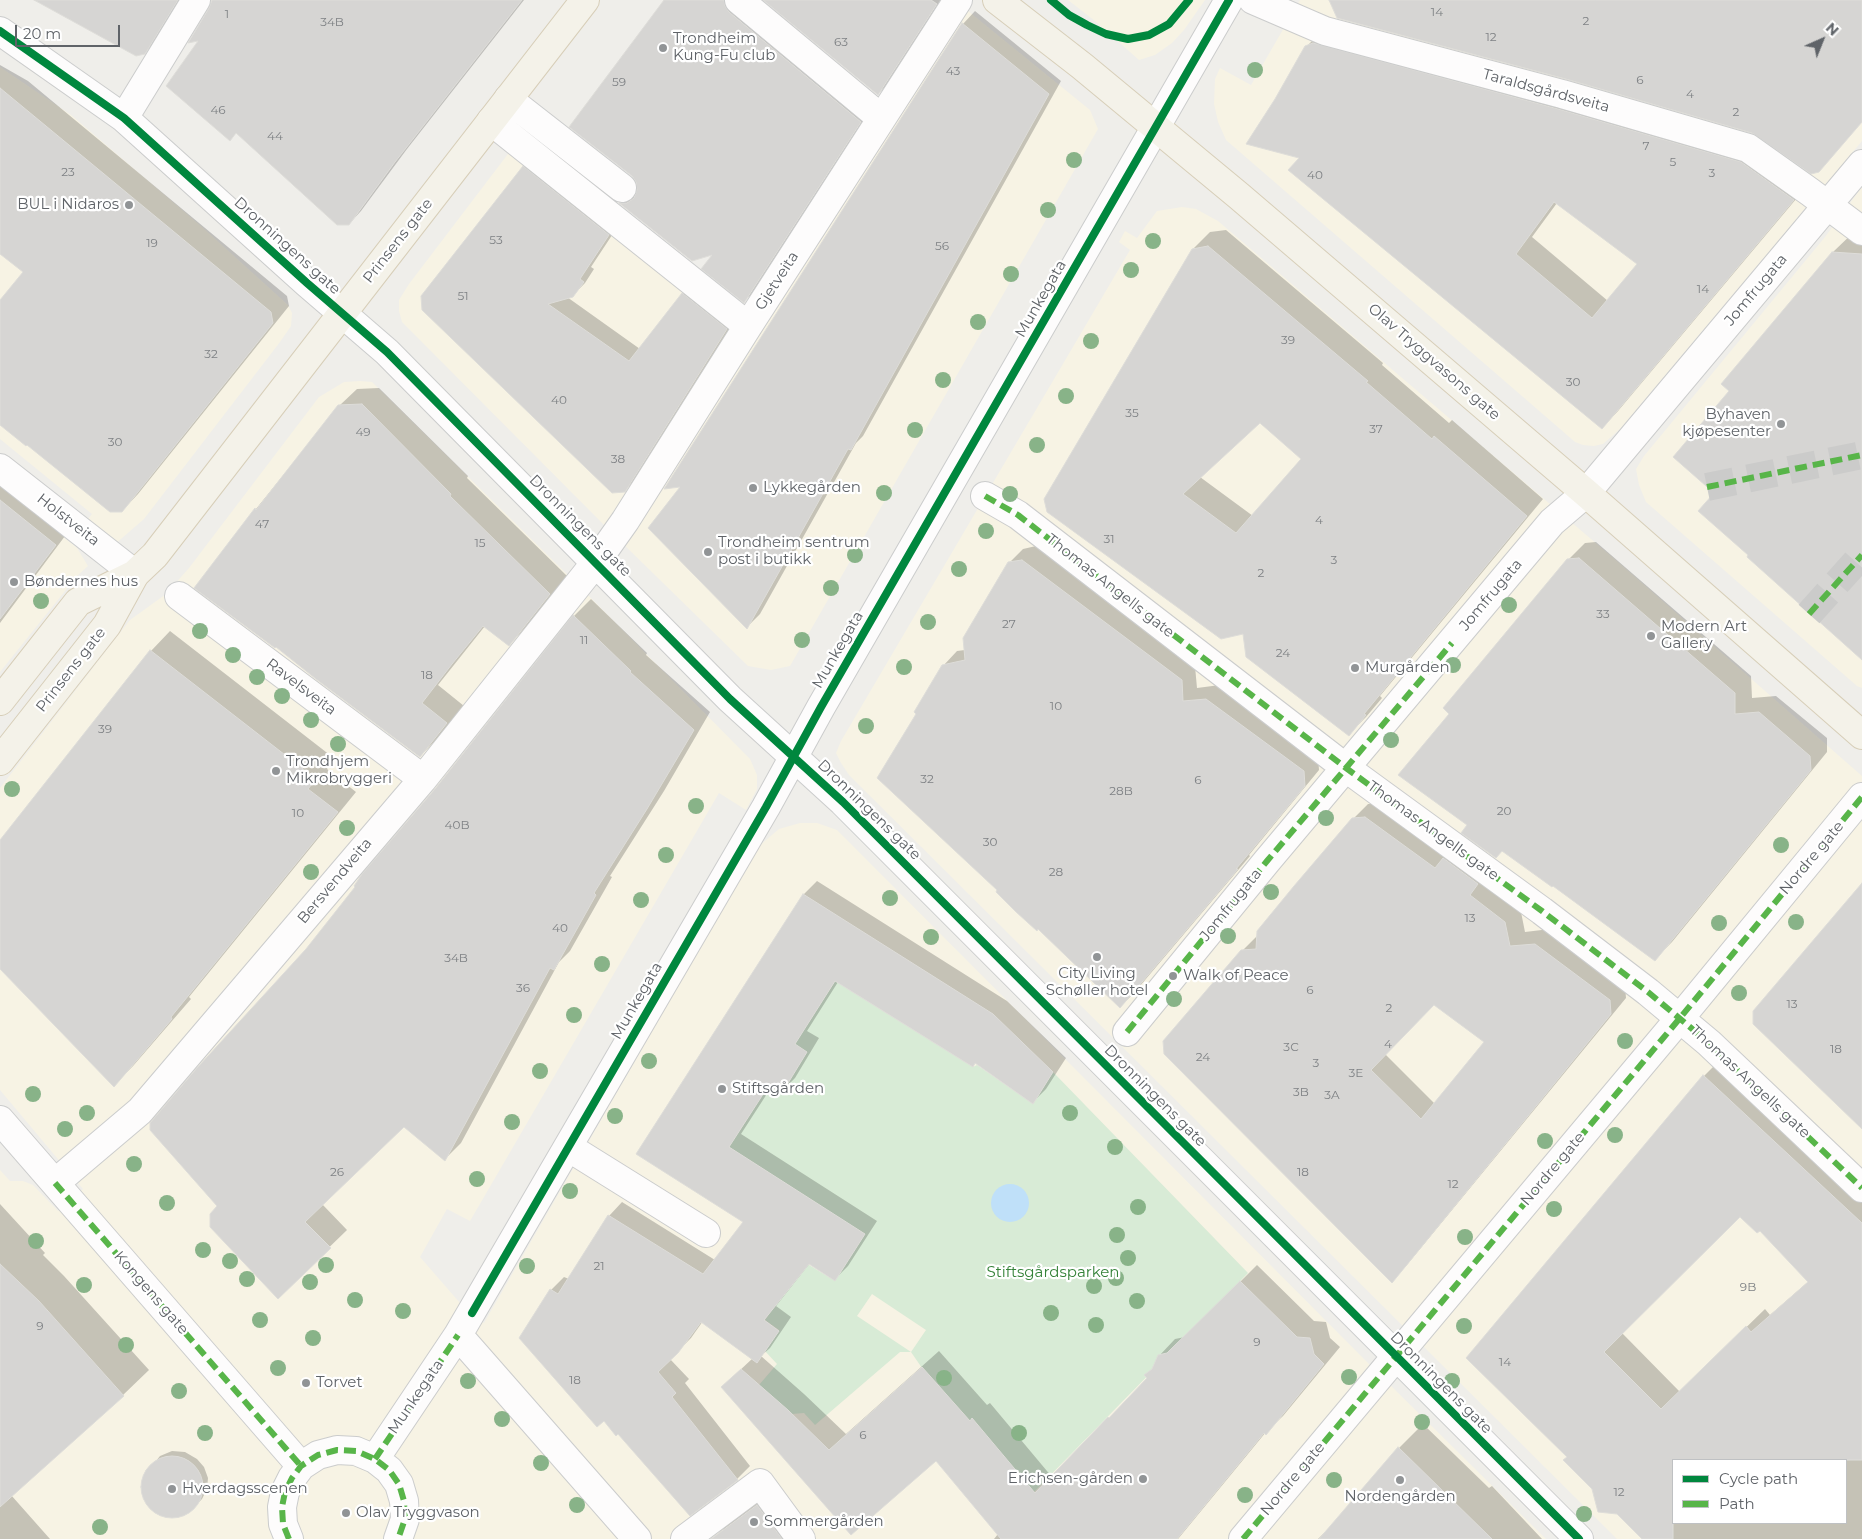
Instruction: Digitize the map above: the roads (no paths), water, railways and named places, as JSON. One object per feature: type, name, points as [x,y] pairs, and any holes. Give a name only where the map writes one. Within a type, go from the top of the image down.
[{"type":"main road","name":"Prinsens gate","points":[[0,701],[78,602],[135,574],[155,555],[585,0]]},
{"type":"main road","name":"Olav Tryggvasons gate","points":[[997,0],[1082,66],[1239,196],[1586,493],[1862,735]]},
{"type":"main road","name":"Prinsens gate","points":[[0,761],[107,625],[135,574]]},
{"type":"street","points":[[124,118],[196,0]]},
{"type":"street","points":[[739,0],[881,118]]},
{"type":"street","name":"Gjetveita","points":[[596,562],[626,521],[748,326],[958,0]]},
{"type":"street","name":"Munkegata","points":[[375,1459],[465,1324],[794,757],[1229,0]]},
{"type":"street","name":"Taraldsgårdsveita","points":[[1253,0],[1325,31],[1562,94],[1748,148],[1862,232]]},
{"type":"street","name":"Dronningens gate","points":[[0,31],[124,118],[387,352],[730,698],[843,802],[1395,1357],[1579,1539]]},
{"type":"street","points":[[508,99],[622,188]]},
{"type":"street","points":[[491,121],[748,326]]},
{"type":"street","name":"Jomfrugata","points":[[1127,1032],[1267,861],[1552,522],[1586,493],[1862,164]]},
{"type":"street","name":"Holstveita","points":[[0,468],[135,574]]},
{"type":"street","name":"Thomas Angells gate","points":[[985,496],[1018,515],[1346,768],[1542,911],[1680,1018],[1862,1188]]},
{"type":"street","name":"Bersvendveita","points":[[55,1183],[140,1111],[422,778],[596,562]]},
{"type":"street","name":"Ravelsveita","points":[[178,596],[422,778]]},
{"type":"street","name":"Nordre gate","points":[[1242,1539],[1680,1018],[1862,797]]},
{"type":"street","name":"Kongens gate","points":[[0,1120],[301,1466]]},
{"type":"street","points":[[568,1147],[706,1234]]},
{"type":"street","points":[[465,1324],[637,1539]]},
{"type":"street","points":[[288,1539],[283,1524],[282,1507],[285,1492],[292,1478],[301,1466],[318,1455],[337,1450],[356,1451],[375,1459],[389,1470],[399,1484],[404,1501],[405,1518],[398,1539]]},
{"type":"street","points":[[685,1539],[760,1483],[802,1539]]},
{"type":"water","points":[[1010,1184],[1023,1190],[1029,1203],[1023,1216],[1010,1222],[997,1216],[991,1203],[997,1190]]},
{"type":"tunnel","points":[[1707,487],[1862,455]]},
{"type":"tunnel","points":[[1809,614],[1862,555]]},
{"type":"place","name":"Trondheim Kung-Fu club","points":[[663,48]]},
{"type":"place","name":"BUL i Nidaros","points":[[129,205]]},
{"type":"place","name":"Byhaven kjøpesenter","points":[[1781,424]]},
{"type":"place","name":"Lykkegården","points":[[753,488]]},
{"type":"place","name":"Trondheim sentrum post i butikk","points":[[708,552]]},
{"type":"place","name":"Bøndernes hus","points":[[14,582]]},
{"type":"place","name":"Modern Art Gallery","points":[[1651,636]]},
{"type":"place","name":"Murgården","points":[[1355,668]]},
{"type":"place","name":"Trondhjem Mikrobryggeri","points":[[276,771]]},
{"type":"place","name":"City Living Schøller hotel","points":[[1097,957]]},
{"type":"place","name":"Walk of Peace","points":[[1173,976]]},
{"type":"place","name":"Stiftsgården","points":[[722,1089]]},
{"type":"place","name":"Torvet","points":[[306,1383]]},
{"type":"place","name":"Erichsen-gården","points":[[1143,1479]]},
{"type":"place","name":"Nordengården","points":[[1400,1480]]},
{"type":"place","name":"Hverdagsscenen","points":[[172,1489]]},
{"type":"place","name":"Olav Tryggvason","points":[[346,1513]]},
{"type":"place","name":"Sommergården","points":[[754,1522]]},
{"type":"park label","name":"Stiftsgårdsparken","points":[[1053,1273]]}]
